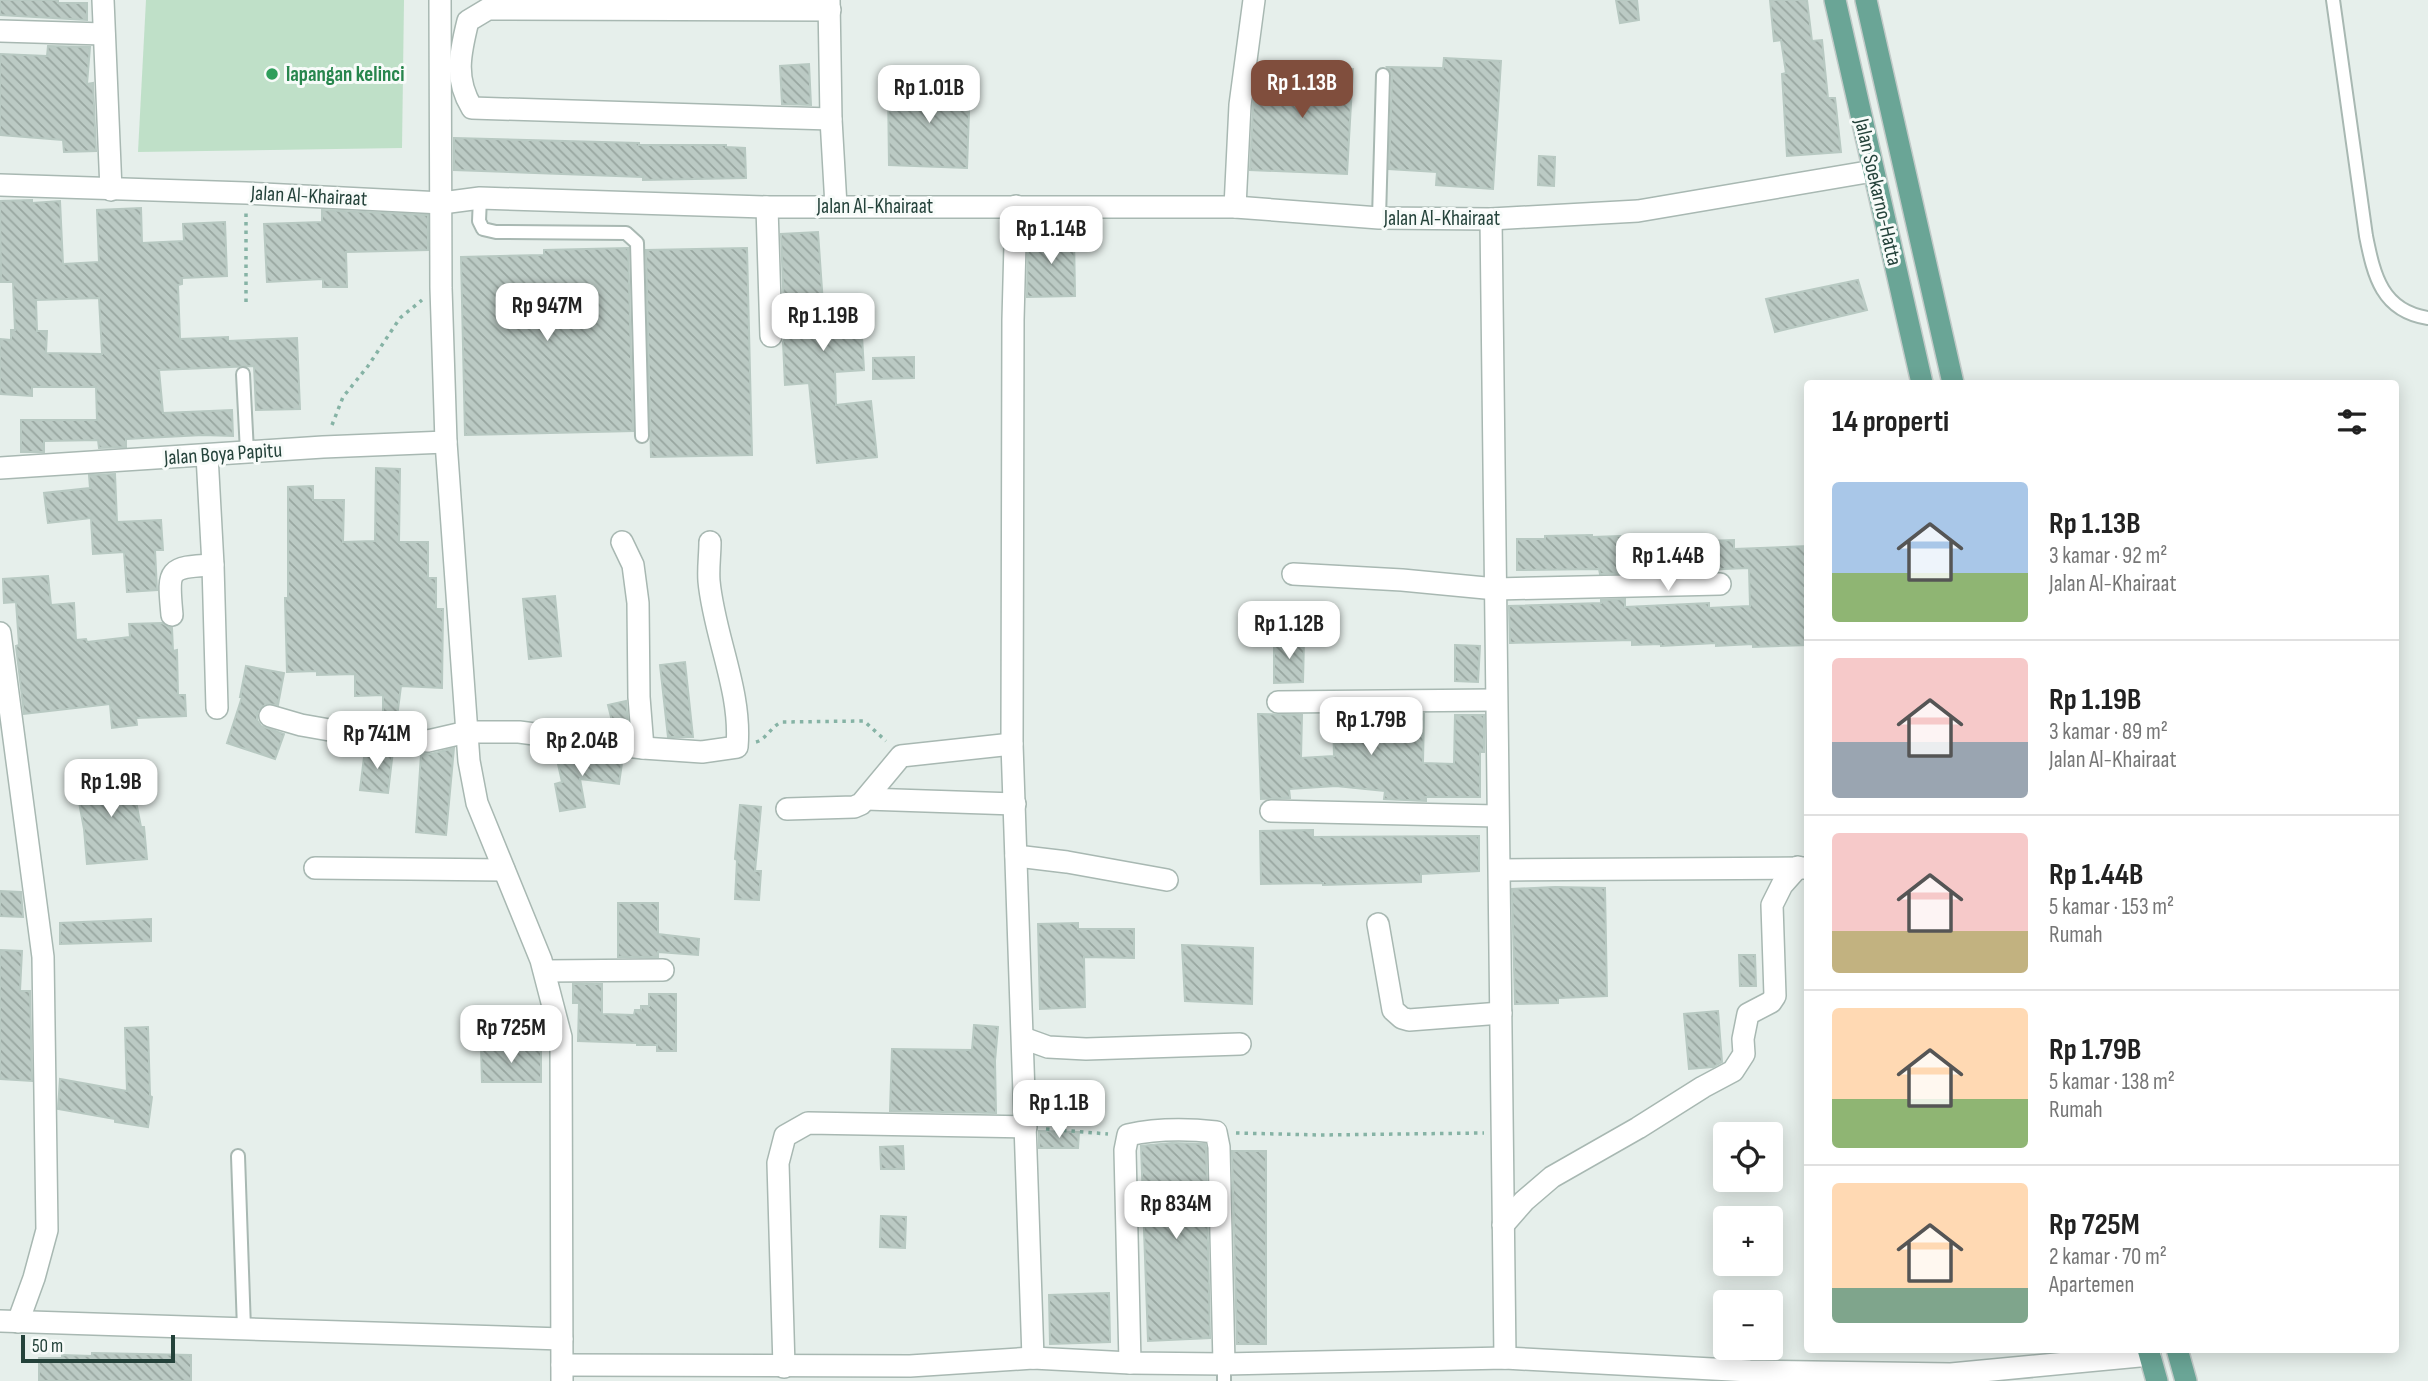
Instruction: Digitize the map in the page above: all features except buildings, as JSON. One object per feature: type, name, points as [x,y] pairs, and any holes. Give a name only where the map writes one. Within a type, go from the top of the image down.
[{"type":"main road","name":"Jalan Soekarno-Hatta","points":[[1835,0],[1921,380]]},
{"type":"main road","name":"Jalan Soekarno-Hatta","points":[[1866,0],[1952,380]]},
{"type":"main road","points":[[2149,1353],[2157,1381]]},
{"type":"main road","points":[[2178,1353],[2186,1381]]},
{"type":"street","points":[[103,0],[111,190]]},
{"type":"street","points":[[440,0],[446,442],[467,732],[477,803],[545,971],[561,1037],[562,1373],[784,1367],[941,1373],[1021,1366],[1130,1363],[1224,1373],[1505,1358],[1750,1371],[1951,1374],[2140,1353]]},
{"type":"street","points":[[1235,207],[1240,105],[1254,0]]},
{"type":"street","points":[[831,119],[472,108],[462,91],[460,51],[468,21],[488,9],[830,5],[831,119],[836,206]]},
{"type":"street","points":[[0,32],[104,34]]},
{"type":"street","name":"Jalan Al-Khairaat","points":[[0,184],[442,203],[480,198],[766,207],[1235,207],[1379,218],[1491,219],[1638,211],[1872,171]]},
{"type":"street","points":[[1016,206],[1013,320],[1012,744],[1027,1127],[1021,1366]]},
{"type":"street","points":[[766,207],[771,336]]},
{"type":"street","points":[[1491,219],[1505,1358]]},
{"type":"street","name":"Jalan Boya Papitu","points":[[0,468],[323,447],[446,442]]},
{"type":"street","points":[[207,455],[217,708]]},
{"type":"street","points":[[622,542],[633,565],[638,603],[639,697],[643,748]]},
{"type":"street","points":[[270,716],[301,725],[386,738],[428,741],[467,732],[519,732],[643,748],[702,752],[737,747],[738,729],[734,702],[709,580],[710,542]]},
{"type":"street","points":[[172,615],[169,585],[172,573],[178,568],[213,565]]},
{"type":"street","points":[[1293,573],[1496,589],[1720,584]]},
{"type":"street","points":[[0,640],[10,779],[43,957],[47,1230],[34,1278],[9,1322],[562,1339]]},
{"type":"street","points":[[1278,702],[1495,700]]},
{"type":"street","points":[[787,809],[854,807],[866,799],[901,756],[1012,744]]},
{"type":"street","points":[[866,799],[1014,804]]},
{"type":"street","points":[[1271,811],[1497,816]]},
{"type":"street","points":[[1016,856],[1068,862],[1167,880]]},
{"type":"street","points":[[1501,870],[1803,867]]},
{"type":"street","points":[[1503,1225],[1524,1201],[1552,1177],[1733,1071],[1744,1054],[1743,1039],[1748,1014],[1771,1002],[1775,996],[1772,905],[1782,885],[1803,867]]},
{"type":"street","points":[[315,868],[504,870]]},
{"type":"street","points":[[1378,924],[1393,1010],[1402,1018],[1409,1020],[1501,1013]]},
{"type":"street","points":[[545,971],[663,970]]},
{"type":"street","points":[[1023,1038],[1048,1047],[1086,1049],[1240,1044]]},
{"type":"street","points":[[784,1367],[778,1163],[785,1136],[808,1123],[1027,1127]]},
{"type":"street","points":[[1130,1363],[1125,1150],[1128,1135],[1202,1130],[1216,1132],[1219,1147],[1224,1373]]},
{"type":"lane","points":[[2333,0],[2366,236],[2374,274],[2392,302],[2410,315],[2428,318]]},
{"type":"lane","points":[[1379,218],[1383,75]]},
{"type":"lane","points":[[480,198],[479,221],[483,229],[496,232],[626,233],[637,243],[642,436]]},
{"type":"lane","points":[[243,374],[247,452]]},
{"type":"lane","points":[[238,1156],[244,1329]]},
{"type":"path","points":[[246,193],[246,302]]},
{"type":"path","points":[[323,447],[343,397],[369,366],[400,318],[442,288]]},
{"type":"path","points":[[737,747],[760,741],[775,725],[782,722],[864,721],[901,756]]},
{"type":"path","points":[[1027,1127],[1128,1135]]},
{"type":"path","points":[[1216,1132],[1320,1135],[1502,1133]]},
{"type":"green space","name":"lapangan kelinci","points":[[146,0],[404,0],[402,148],[138,152]]},
{"type":"place","name":"lapangan kelinci","points":[[272,74]]}]
